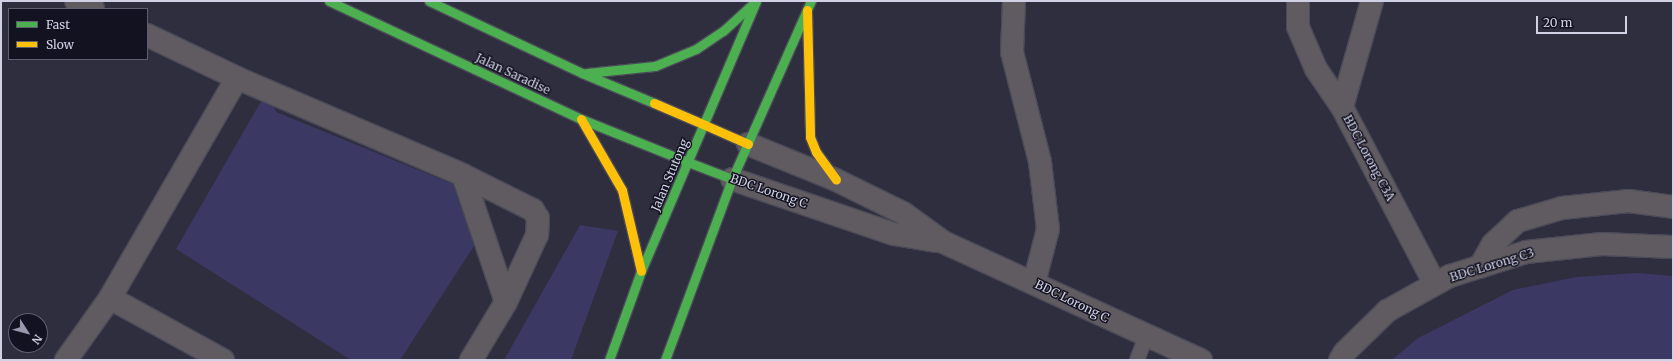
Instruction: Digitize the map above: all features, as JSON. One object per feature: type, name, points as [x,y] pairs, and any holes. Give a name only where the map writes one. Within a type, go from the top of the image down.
[{"type":"main road","name":"Jalan Saradise","points":[[329,1],[581,119],[688,162]]},
{"type":"main road","points":[[429,1],[582,73],[705,125]]},
{"type":"main road","points":[[582,73],[655,66],[696,49],[712,38],[755,1]]},
{"type":"main road","name":"Jalan Stutong","points":[[609,360],[641,271],[705,125],[755,1]]},
{"type":"main road","points":[[665,360],[732,179],[811,1]]},
{"type":"main road","points":[[807,10],[810,137],[816,152],[836,180]]},
{"type":"main road","points":[[581,119],[622,190],[641,271]]},
{"type":"main road","name":"BDC Lorong C","points":[[705,125],[748,144]]},
{"type":"main road","name":"BDC Lorong C","points":[[688,162],[732,179]]},
{"type":"street","points":[[76,1],[92,8]]},
{"type":"street","points":[[1014,1],[1012,52],[1040,162],[1048,229],[1034,283]]},
{"type":"street","points":[[1298,1],[1298,27],[1316,69],[1342,108]]},
{"type":"street","name":"BDC Lorong C3A","points":[[1372,1],[1342,108],[1435,284]]},
{"type":"street","points":[[148,35],[237,78],[462,175],[526,205],[538,218],[537,235],[506,302],[471,360]]},
{"type":"street","points":[[66,360],[110,298],[237,78]]},
{"type":"street","name":"BDC Lorong C","points":[[748,144],[836,180],[903,213],[943,242],[1034,283],[1146,337],[1201,360]]},
{"type":"street","points":[[462,175],[506,302]]},
{"type":"street","name":"BDC Lorong C","points":[[732,179],[894,234],[943,242]]},
{"type":"street","points":[[1480,267],[1493,244],[1518,221],[1562,208],[1629,201],[1673,207]]},
{"type":"street","name":"BDC Lorong C3","points":[[1340,360],[1345,352],[1387,311],[1450,276],[1526,252],[1602,244],[1673,247]]},
{"type":"street","points":[[110,298],[223,360]]},
{"type":"lane","points":[[1137,360],[1146,337]]},
{"type":"shaded area","points":[[267,91],[276,112],[455,185],[474,246],[400,360],[351,360],[176,249]]},
{"type":"shaded area","points":[[580,225],[618,231],[571,360],[504,360]]},
{"type":"shaded area","points":[[1638,273],[1673,276],[1673,360],[1392,360],[1418,338],[1513,290],[1576,277]]},
{"type":"traffic: fast","points":[[329,1],[581,119],[688,162]]},
{"type":"traffic: fast","points":[[429,1],[582,73],[654,103]]},
{"type":"traffic: fast","points":[[609,360],[641,271],[756,1]]},
{"type":"traffic: fast","points":[[665,360],[732,179],[811,1]]},
{"type":"traffic: fast","points":[[587,73],[655,66],[696,49],[723,31],[755,2]]},
{"type":"traffic: fast","points":[[688,162],[732,179]]},
{"type":"traffic: slow","points":[[807,10],[810,137],[816,152],[836,180]]},
{"type":"traffic: slow","points":[[654,103],[705,125]]},
{"type":"traffic: slow","points":[[581,119],[622,190],[641,271]]},
{"type":"traffic: slow","points":[[705,125],[748,144]]}]
